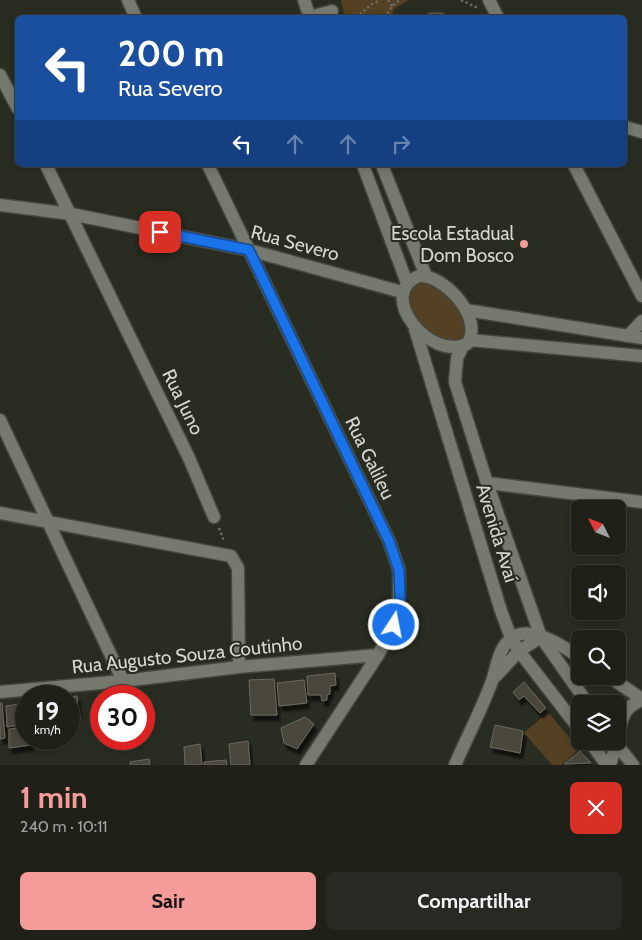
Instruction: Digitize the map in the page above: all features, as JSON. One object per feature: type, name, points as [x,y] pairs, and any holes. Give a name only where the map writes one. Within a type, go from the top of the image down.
[{"type":"street","points":[[128,0],[135,15]]},
{"type":"street","points":[[304,0],[309,15]]},
{"type":"street","points":[[489,0],[496,15]]},
{"type":"street","points":[[316,15],[332,10]]},
{"type":"street","points":[[0,74],[15,103]]},
{"type":"street","points":[[627,128],[642,132]]},
{"type":"street","name":"Rua Juno","points":[[47,167],[189,458],[214,517]]},
{"type":"street","name":"Rua Galileu","points":[[209,167],[389,541],[399,570],[400,597],[394,625],[378,655],[306,765]]},
{"type":"street","points":[[364,167],[405,288],[403,303],[415,329],[428,339],[452,347],[466,343],[642,356]]},
{"type":"street","points":[[383,167],[426,276]]},
{"type":"street","points":[[575,167],[642,296]]},
{"type":"street","name":"Rua Severo","points":[[0,205],[71,214],[249,250],[405,288]]},
{"type":"street","points":[[405,288],[419,276],[426,276],[436,280],[447,288],[466,310],[472,324],[473,332],[466,343]]},
{"type":"street","points":[[466,310],[642,338]]},
{"type":"street","points":[[628,336],[642,321]]},
{"type":"street","name":"Avenida Avaí","points":[[415,329],[501,611],[511,638],[571,718]]},
{"type":"street","name":"Avenida Avaí","points":[[466,343],[458,358],[455,382],[487,483],[540,637],[582,695]]},
{"type":"street","points":[[0,420],[122,682]]},
{"type":"street","points":[[487,483],[642,502]]},
{"type":"street","points":[[0,513],[231,556],[238,568],[239,667]]},
{"type":"street","points":[[455,765],[493,680],[499,657],[511,638],[526,634],[540,637],[554,641],[571,652]]},
{"type":"street","points":[[493,680],[519,651],[540,637]]},
{"type":"street","name":"Rua Augusto Souza Coutinho","points":[[0,692],[122,682],[239,667],[378,655]]},
{"type":"street","points":[[621,685],[642,699],[626,711]]},
{"type":"street","points":[[596,750],[608,765]]},
{"type":"street","points":[[608,765],[613,750]]},
{"type":"street","points":[[622,750],[633,765]]},
{"type":"path","points":[[359,15],[380,0]]},
{"type":"path","points":[[388,0],[392,6]]},
{"type":"path","points":[[387,15],[392,6],[400,0]]},
{"type":"path","points":[[214,517],[231,556]]},
{"type":"shaded area","points":[[341,0],[409,0],[395,8],[392,15],[344,15]]},
{"type":"shaded area","points":[[425,281],[441,287],[462,305],[467,334],[463,343],[452,343],[419,328],[410,310],[407,291]]},
{"type":"shaded area","points":[[548,712],[571,739],[571,750],[578,750],[561,765],[552,765],[524,733]]},
{"type":"building","points":[[441,13],[447,15],[425,15]]},
{"type":"building","points":[[335,673],[336,685],[330,686],[330,694],[327,695],[327,700],[322,701],[321,695],[308,695],[307,676]]},
{"type":"building","points":[[274,679],[277,715],[251,715],[249,680]]},
{"type":"building","points":[[304,680],[307,703],[279,706],[277,683]]},
{"type":"building","points":[[524,682],[546,708],[540,713],[524,696],[519,700],[513,692]]},
{"type":"building","points":[[0,703],[2,703],[5,738],[0,739]]},
{"type":"building","points":[[15,705],[15,726],[7,727],[6,706]]},
{"type":"building","points":[[305,717],[314,724],[297,749],[284,743],[281,728]]},
{"type":"building","points":[[495,725],[523,731],[520,753],[490,747]]},
{"type":"building","points":[[15,728],[15,747],[9,748],[9,729]]},
{"type":"building","points":[[248,741],[250,765],[231,765],[229,744]]},
{"type":"building","points":[[200,744],[202,765],[185,765],[184,747]]},
{"type":"building","points":[[580,751],[591,763],[564,764]]},
{"type":"building","points":[[149,759],[150,765],[130,765],[130,762]]},
{"type":"building","points":[[226,760],[227,765],[204,765],[204,762]]},
{"type":"place","name":"Escola Estadual Dom Bosco","points":[[524,244]]},
{"type":"route","points":[[160,232],[249,250],[389,541],[399,570],[400,597],[394,625]]}]
